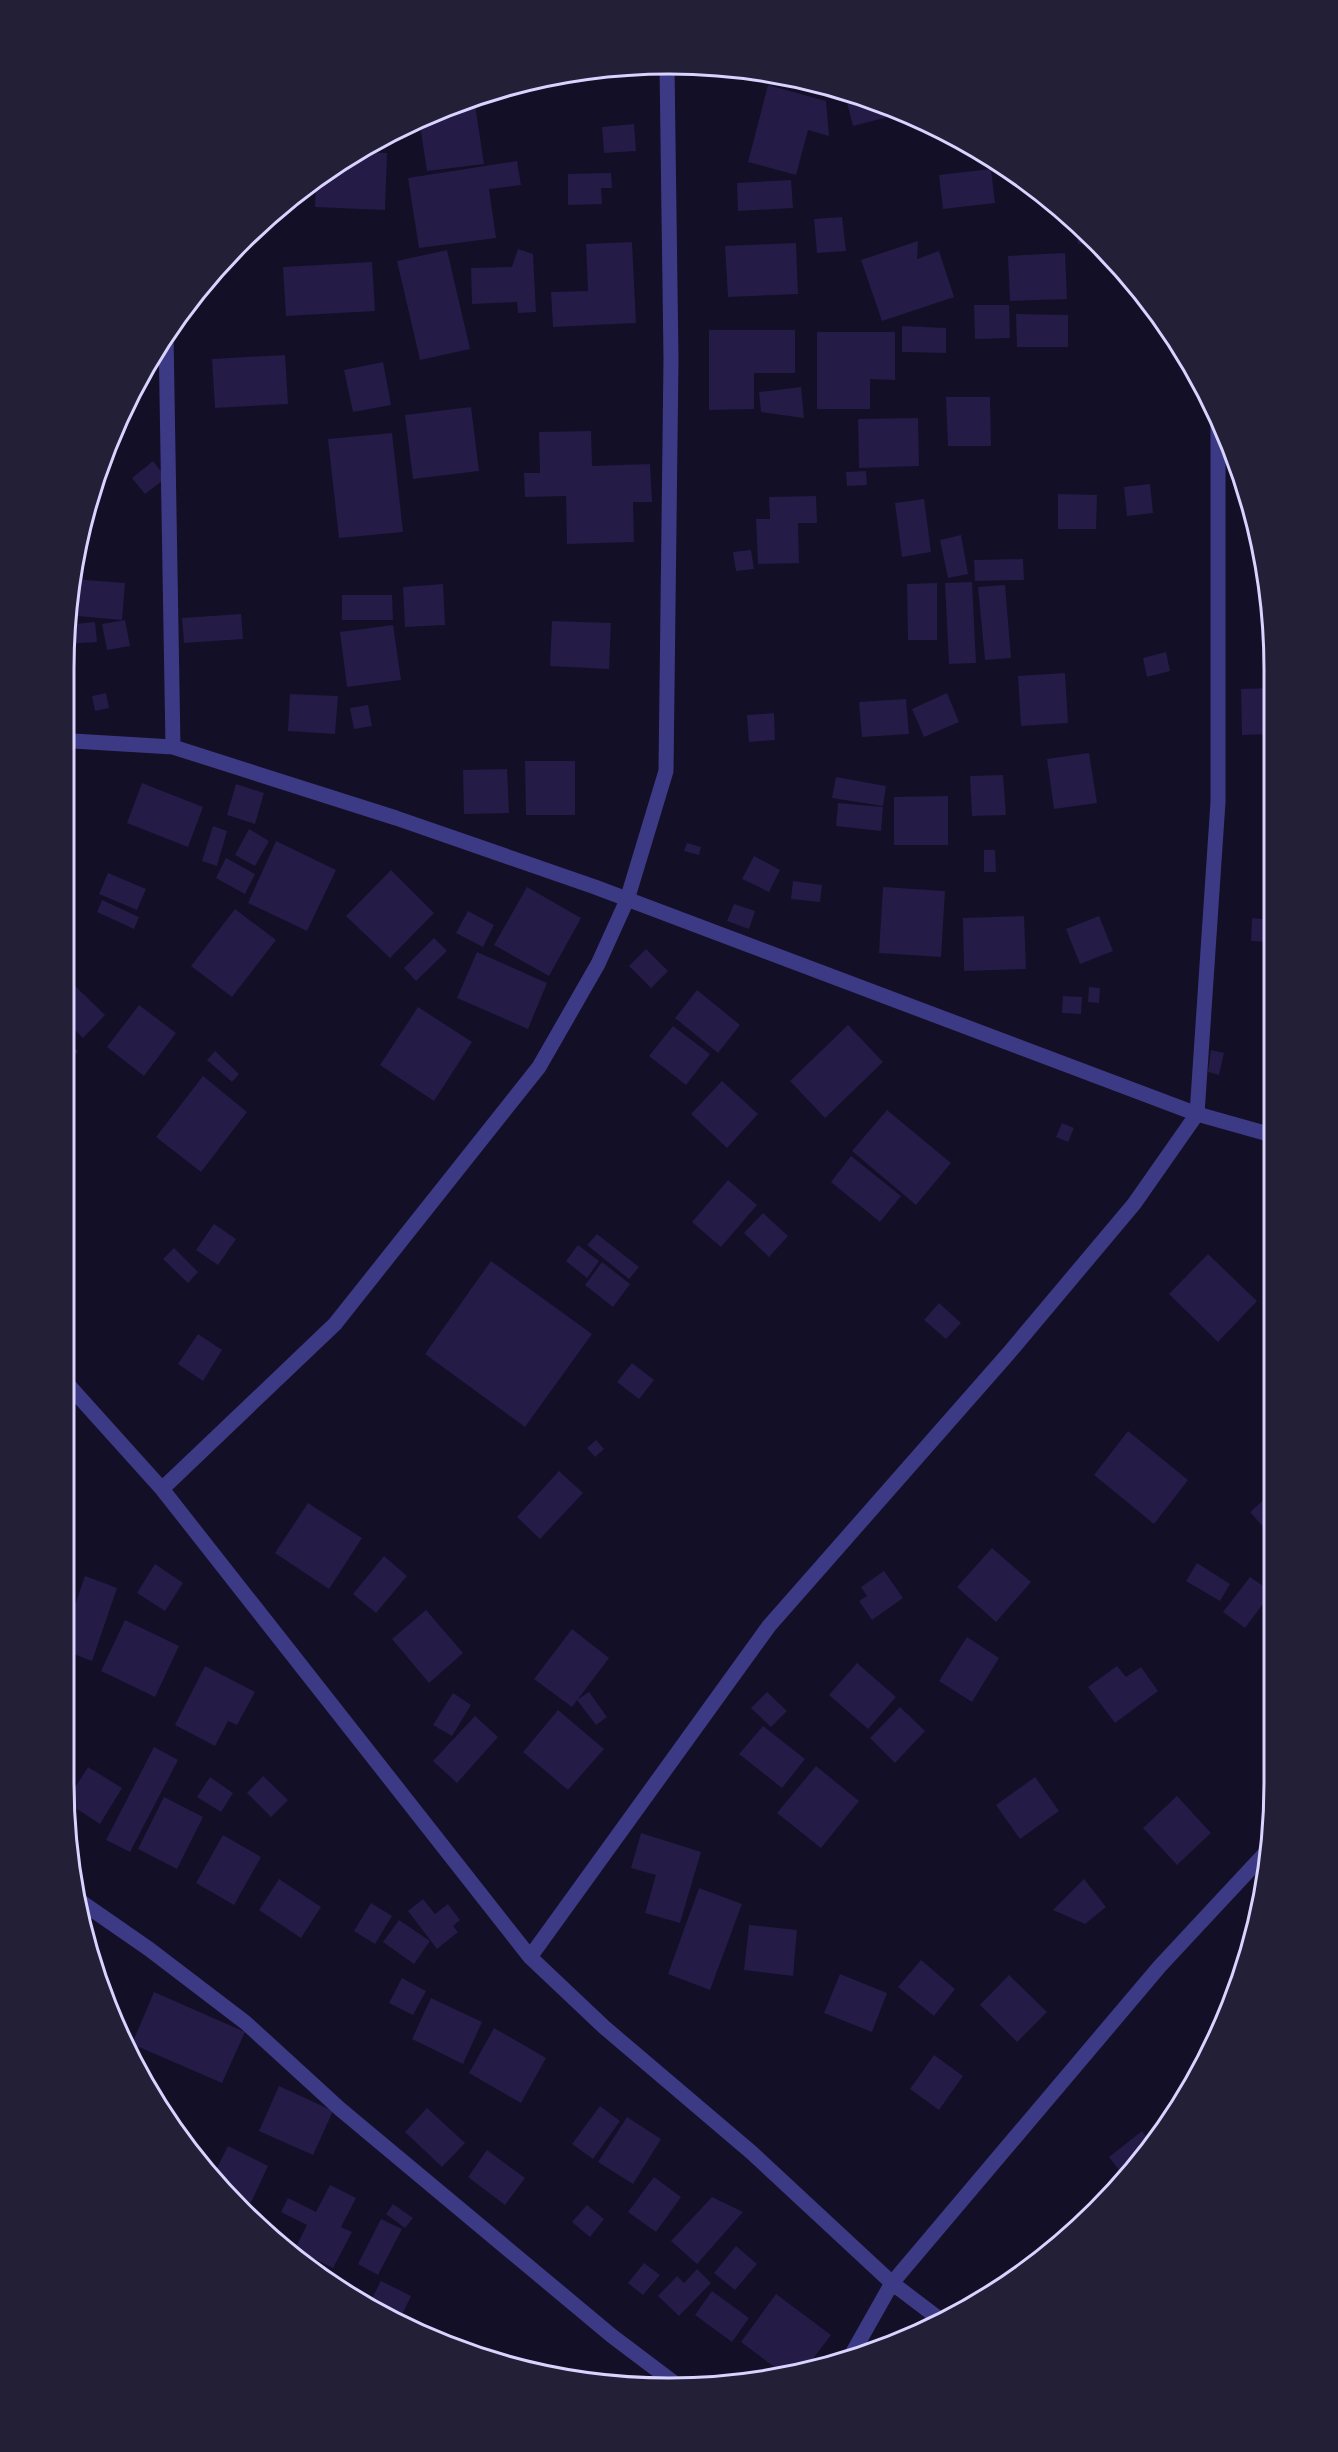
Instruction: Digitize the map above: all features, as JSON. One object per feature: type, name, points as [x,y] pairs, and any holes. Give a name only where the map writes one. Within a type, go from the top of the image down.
[{"type":"street","points":[[162,1489],[335,1324],[510,1103],[539,1066],[598,964],[627,900],[666,771],[671,359],[667,74]]},
{"type":"street","points":[[166,350],[173,747]]},
{"type":"street","points":[[530,1957],[769,1626],[1008,1354],[1134,1204],[1197,1114],[1218,802],[1218,439]]},
{"type":"street","points":[[74,741],[173,747],[396,818],[627,900],[1197,1114],[1264,1133]]},
{"type":"street","points":[[74,1391],[162,1489],[530,1957],[604,2026],[751,2152],[892,2283],[935,2316]]},
{"type":"street","points":[[855,2348],[892,2283],[1160,1966],[1259,1860]]},
{"type":"street","points":[[87,1906],[149,1948],[246,2023],[340,2109],[612,2336],[668,2378]]},
{"type":"building","points":[[768,85],[826,101],[829,136],[808,130],[796,175],[748,162]]},
{"type":"building","points":[[847,101],[890,116],[853,126]]},
{"type":"building","points":[[475,106],[484,164],[427,171],[420,128]]},
{"type":"building","points":[[634,124],[636,151],[604,153],[602,127]]},
{"type":"building","points":[[371,153],[387,153],[385,210],[315,207],[316,190]]},
{"type":"building","points":[[517,161],[521,185],[489,189],[496,238],[419,248],[408,178]]},
{"type":"building","points":[[991,169],[995,203],[943,209],[939,175]]},
{"type":"building","points":[[611,173],[612,188],[601,188],[602,204],[568,205],[568,174]]},
{"type":"building","points":[[791,180],[793,208],[738,211],[737,183]]},
{"type":"building","points":[[842,217],[846,251],[817,253],[814,219]]},
{"type":"building","points":[[1077,235],[1085,243],[1078,244]]},
{"type":"building","points":[[918,241],[917,259],[939,251],[954,297],[882,321],[861,260]]},
{"type":"building","points":[[632,242],[636,323],[553,327],[551,292],[588,291],[586,244]]},
{"type":"building","points":[[796,243],[798,294],[728,297],[725,246]]},
{"type":"building","points":[[518,249],[533,254],[536,312],[518,313],[517,302],[472,304],[471,268],[512,267]]},
{"type":"building","points":[[447,250],[470,349],[420,360],[397,261]]},
{"type":"building","points":[[1065,253],[1067,299],[1010,301],[1008,256]]},
{"type":"building","points":[[372,262],[375,311],[286,316],[283,267]]},
{"type":"building","points":[[974,305],[1009,305],[1010,338],[975,339]]},
{"type":"building","points":[[1016,314],[1068,315],[1068,347],[1017,347]]},
{"type":"building","points":[[902,326],[946,328],[946,353],[902,352]]},
{"type":"building","points":[[709,330],[795,330],[795,373],[754,373],[754,409],[709,410]]},
{"type":"building","points":[[817,332],[895,332],[895,380],[870,379],[870,409],[817,409]]},
{"type":"building","points":[[285,355],[288,404],[215,408],[212,359]]},
{"type":"building","points":[[383,362],[391,405],[353,412],[344,370]]},
{"type":"building","points":[[801,387],[804,418],[761,412],[759,392]]},
{"type":"building","points":[[946,397],[990,397],[991,446],[948,446]]},
{"type":"building","points":[[471,407],[479,471],[413,479],[405,415]]},
{"type":"building","points":[[918,418],[919,466],[859,468],[858,419]]},
{"type":"building","points":[[591,431],[592,466],[650,464],[652,502],[633,502],[634,542],[567,544],[566,496],[525,497],[524,473],[540,473],[539,432]]},
{"type":"building","points":[[392,433],[403,532],[339,538],[328,439]]},
{"type":"building","points":[[153,461],[166,478],[145,494],[132,478]]},
{"type":"building","points":[[866,471],[867,485],[847,486],[846,472]]},
{"type":"building","points":[[1150,484],[1153,513],[1127,516],[1124,487]]},
{"type":"building","points":[[1058,494],[1097,495],[1096,529],[1058,529]]},
{"type":"building","points":[[816,496],[817,523],[798,523],[799,563],[758,564],[756,519],[770,519],[769,497]]},
{"type":"building","points":[[924,499],[931,552],[902,557],[895,503]]},
{"type":"building","points":[[961,535],[968,574],[948,578],[940,540]]},
{"type":"building","points":[[751,550],[754,569],[736,571],[733,552]]},
{"type":"building","points":[[1023,559],[1024,580],[975,581],[974,560]]},
{"type":"building","points":[[81,580],[125,583],[122,620],[76,616]]},
{"type":"building","points":[[972,582],[976,663],[949,664],[945,583]]},
{"type":"building","points":[[937,583],[937,640],[908,640],[907,584]]},
{"type":"building","points":[[443,584],[445,625],[405,627],[403,587]]},
{"type":"building","points":[[1005,585],[1011,658],[985,660],[978,587]]},
{"type":"building","points":[[342,595],[392,595],[393,620],[342,620]]},
{"type":"building","points":[[241,614],[243,639],[184,643],[182,618]]},
{"type":"building","points":[[125,620],[130,646],[107,650],[102,624]]},
{"type":"building","points":[[552,621],[611,623],[609,669],[550,666]]},
{"type":"building","points":[[95,622],[97,642],[75,643],[76,624]]},
{"type":"building","points":[[393,625],[401,680],[347,687],[340,632]]},
{"type":"building","points":[[1166,652],[1170,671],[1147,677],[1143,658]]},
{"type":"building","points":[[1065,673],[1068,723],[1021,726],[1018,676]]},
{"type":"building","points":[[1264,688],[1264,734],[1242,735],[1241,689]]},
{"type":"building","points":[[106,693],[109,708],[95,711],[92,696]]},
{"type":"building","points":[[947,693],[959,722],[924,737],[912,709]]},
{"type":"building","points":[[290,694],[338,696],[335,734],[288,731]]},
{"type":"building","points":[[906,699],[909,734],[862,737],[859,702]]},
{"type":"building","points":[[368,705],[372,726],[354,729],[350,708]]},
{"type":"building","points":[[774,713],[775,740],[749,742],[747,715]]},
{"type":"building","points":[[1089,753],[1097,803],[1054,809],[1047,759]]},
{"type":"building","points":[[525,761],[575,761],[575,815],[526,815]]},
{"type":"building","points":[[507,769],[509,813],[464,814],[463,770]]},
{"type":"building","points":[[1003,775],[1006,815],[972,816],[970,776]]},
{"type":"building","points":[[836,777],[886,786],[883,806],[832,798]]},
{"type":"building","points":[[142,783],[203,807],[188,847],[127,823]]},
{"type":"building","points":[[236,784],[264,793],[255,824],[227,815]]},
{"type":"building","points":[[948,796],[948,845],[894,845],[894,797]]},
{"type":"building","points":[[838,803],[883,807],[881,831],[836,826]]},
{"type":"building","points":[[213,826],[227,831],[217,866],[202,861]]},
{"type":"building","points":[[249,829],[269,841],[255,866],[235,855]]},
{"type":"building","points":[[276,841],[336,870],[307,931],[248,903]]},
{"type":"building","points":[[687,843],[701,847],[699,855],[684,851]]},
{"type":"building","points":[[984,850],[995,850],[996,872],[984,872]]},
{"type":"building","points":[[754,856],[780,870],[769,892],[742,879]]},
{"type":"building","points":[[226,858],[255,874],[245,894],[216,878]]},
{"type":"building","points":[[391,870],[434,913],[390,958],[346,916]]},
{"type":"building","points":[[108,873],[146,889],[137,910],[99,894]]},
{"type":"building","points":[[793,881],[822,885],[820,902],[791,899]]},
{"type":"building","points":[[527,887],[581,918],[549,976],[494,945]]},
{"type":"building","points":[[883,887],[945,891],[941,957],[879,953]]},
{"type":"building","points":[[102,900],[139,917],[134,929],[97,912]]},
{"type":"building","points":[[734,904],[755,911],[749,929],[727,921]]},
{"type":"building","points":[[235,909],[276,940],[232,997],[191,966]]},
{"type":"building","points":[[468,911],[494,925],[483,947],[456,933]]},
{"type":"building","points":[[1024,916],[1026,969],[964,971],[963,918]]},
{"type":"building","points":[[1099,916],[1113,951],[1080,964],[1066,929]]},
{"type":"building","points":[[1252,918],[1264,919],[1264,942],[1251,941]]},
{"type":"building","points":[[434,938],[447,951],[416,981],[404,968]]},
{"type":"building","points":[[646,949],[668,971],[651,988],[629,966]]},
{"type":"building","points":[[477,952],[547,983],[528,1029],[457,998]]},
{"type":"building","points":[[74,987],[105,1015],[83,1038],[74,1029]]},
{"type":"building","points":[[1089,987],[1100,988],[1099,1003],[1088,1002]]},
{"type":"building","points":[[697,990],[740,1025],[718,1053],[675,1018]]},
{"type":"building","points":[[1063,996],[1082,997],[1081,1014],[1062,1013]]},
{"type":"building","points":[[139,1005],[176,1033],[144,1076],[107,1047]]},
{"type":"building","points":[[418,1007],[472,1042],[434,1101],[380,1065]]},
{"type":"building","points":[[848,1025],[883,1062],[825,1118],[790,1081]]},
{"type":"building","points":[[673,1026],[710,1054],[686,1085],[649,1056]]},
{"type":"building","points":[[1211,1050],[1224,1053],[1219,1075],[1208,1072]]},
{"type":"building","points":[[215,1051],[239,1074],[232,1082],[207,1060]]},
{"type":"building","points":[[203,1076],[247,1112],[201,1172],[156,1137]]},
{"type":"building","points":[[722,1081],[758,1114],[727,1148],[691,1114]]},
{"type":"building","points":[[887,1110],[951,1163],[916,1205],[852,1151]]},
{"type":"building","points":[[1062,1123],[1074,1128],[1068,1142],[1056,1137]]},
{"type":"building","points":[[851,1156],[901,1196],[880,1222],[831,1182]]},
{"type":"building","points":[[728,1180],[757,1205],[721,1247],[692,1222]]},
{"type":"building","points":[[763,1213],[788,1236],[769,1257],[744,1233]]},
{"type":"building","points":[[214,1224],[236,1239],[218,1265],[196,1250]]},
{"type":"building","points":[[597,1234],[639,1267],[629,1279],[587,1245]]},
{"type":"building","points":[[578,1245],[599,1261],[587,1278],[566,1261]]},
{"type":"building","points":[[174,1248],[198,1272],[188,1283],[163,1259]]},
{"type":"building","points":[[1208,1254],[1257,1301],[1218,1342],[1169,1294]]},
{"type":"building","points":[[491,1261],[592,1334],[525,1427],[425,1354]]},
{"type":"building","points":[[602,1262],[630,1284],[613,1307],[585,1285]]},
{"type":"building","points":[[939,1303],[961,1323],[946,1339],[924,1320]]},
{"type":"building","points":[[198,1334],[222,1350],[203,1381],[178,1364]]},
{"type":"building","points":[[632,1363],[654,1380],[639,1399],[617,1382]]},
{"type":"building","points":[[1128,1431],[1188,1480],[1154,1524],[1094,1475]]},
{"type":"building","points":[[596,1440],[604,1449],[595,1457],[587,1448]]},
{"type":"building","points":[[559,1471],[583,1493],[540,1539],[517,1517]]},
{"type":"building","points":[[1264,1500],[1264,1528],[1250,1512]]},
{"type":"building","points":[[308,1503],[362,1538],[329,1589],[275,1553]]},
{"type":"building","points":[[992,1548],[1031,1582],[996,1622],[957,1587]]},
{"type":"building","points":[[384,1556],[407,1576],[376,1613],[353,1594]]},
{"type":"building","points":[[1197,1563],[1230,1584],[1220,1601],[1186,1581]]},
{"type":"building","points":[[155,1564],[183,1583],[165,1611],[137,1593]]},
{"type":"building","points":[[884,1571],[903,1598],[872,1620],[859,1601],[867,1596],[861,1587]]},
{"type":"building","points":[[85,1576],[117,1588],[92,1661],[74,1654],[74,1608]]},
{"type":"building","points":[[1250,1577],[1264,1587],[1264,1603],[1245,1628],[1223,1612]]},
{"type":"building","points":[[426,1610],[463,1653],[429,1683],[392,1639]]},
{"type":"building","points":[[125,1620],[179,1646],[155,1697],[101,1671]]},
{"type":"building","points":[[572,1629],[609,1658],[572,1707],[534,1679]]},
{"type":"building","points":[[967,1637],[999,1658],[972,1702],[939,1681]]},
{"type":"building","points":[[857,1663],[896,1697],[868,1729],[829,1695]]},
{"type":"building","points":[[205,1666],[255,1692],[237,1725],[228,1721],[215,1746],[175,1725]]},
{"type":"building","points":[[1117,1666],[1126,1677],[1141,1667],[1158,1691],[1115,1723],[1088,1687]]},
{"type":"building","points":[[589,1692],[607,1717],[596,1725],[577,1700]]},
{"type":"building","points":[[767,1692],[787,1711],[771,1727],[751,1708]]},
{"type":"building","points":[[453,1693],[471,1705],[452,1736],[433,1725]]},
{"type":"building","points":[[900,1707],[925,1731],[895,1763],[870,1738]]},
{"type":"building","points":[[558,1710],[604,1749],[568,1790],[523,1752]]},
{"type":"building","points":[[475,1716],[498,1737],[457,1783],[433,1761]]},
{"type":"building","points":[[763,1726],[805,1759],[782,1788],[739,1754]]},
{"type":"building","points":[[154,1747],[178,1760],[130,1852],[106,1840]]},
{"type":"building","points":[[816,1766],[859,1801],[821,1848],[777,1813]]},
{"type":"building","points":[[88,1767],[122,1788],[100,1824],[75,1808],[74,1789]]},
{"type":"building","points":[[263,1776],[288,1800],[271,1817],[247,1793]]},
{"type":"building","points":[[210,1777],[233,1793],[221,1812],[197,1797]]},
{"type":"building","points":[[1035,1777],[1059,1811],[1020,1839],[996,1805]]},
{"type":"building","points":[[1177,1796],[1211,1833],[1177,1865],[1143,1828]]},
{"type":"building","points":[[164,1797],[203,1817],[177,1869],[138,1849]]},
{"type":"building","points":[[641,1833],[701,1852],[680,1923],[645,1913],[656,1875],[631,1868]]},
{"type":"building","points":[[223,1835],[261,1857],[234,1905],[196,1883]]},
{"type":"building","points":[[279,1879],[321,1907],[301,1938],[259,1910]]},
{"type":"building","points":[[1084,1879],[1106,1907],[1085,1924],[1053,1910]]},
{"type":"building","points":[[699,1888],[742,1904],[710,1990],[668,1974]]},
{"type":"building","points":[[423,1899],[435,1914],[448,1904],[460,1920],[453,1926],[458,1932],[437,1949],[408,1911]]},
{"type":"building","points":[[371,1903],[392,1916],[375,1944],[354,1931]]},
{"type":"building","points":[[399,1920],[430,1941],[414,1964],[383,1942]]},
{"type":"building","points":[[749,1925],[797,1930],[793,1976],[744,1970]]},
{"type":"building","points":[[921,1960],[955,1989],[934,2016],[898,1987]]},
{"type":"building","points":[[840,1974],[887,1993],[872,2032],[824,2013]]},
{"type":"building","points":[[1009,1975],[1047,2012],[1017,2042],[980,2005]]},
{"type":"building","points":[[402,1978],[426,1991],[413,2015],[389,2003]]},
{"type":"building","points":[[154,1992],[245,2032],[222,2083],[135,2045],[133,2042]]},
{"type":"building","points":[[431,1998],[482,2022],[463,2064],[412,2039]]},
{"type":"building","points":[[494,2028],[546,2058],[521,2103],[469,2073]]},
{"type":"building","points":[[934,2055],[963,2076],[939,2110],[910,2089]]},
{"type":"building","points":[[279,2086],[333,2111],[313,2155],[259,2131]]},
{"type":"building","points":[[600,2106],[620,2121],[593,2159],[572,2144]]},
{"type":"building","points":[[427,2108],[465,2143],[442,2167],[405,2132]]},
{"type":"building","points":[[627,2117],[661,2139],[633,2184],[598,2162]]},
{"type":"building","points":[[1142,2131],[1147,2138],[1120,2172],[1109,2157]]},
{"type":"building","points":[[228,2146],[268,2166],[250,2205],[216,2170]]},
{"type":"building","points":[[487,2150],[525,2178],[505,2205],[468,2177]]},
{"type":"building","points":[[654,2177],[681,2197],[656,2232],[628,2212]]},
{"type":"building","points":[[330,2185],[356,2198],[341,2227],[352,2232],[333,2268],[296,2247],[307,2225],[281,2212],[288,2198],[316,2212]]},
{"type":"building","points":[[712,2197],[743,2212],[697,2264],[671,2241]]},
{"type":"building","points":[[393,2204],[413,2218],[405,2228],[386,2214]]},
{"type":"building","points":[[587,2205],[604,2219],[590,2237],[572,2222]]},
{"type":"building","points":[[381,2219],[402,2229],[378,2275],[358,2264]]},
{"type":"building","points":[[736,2246],[757,2264],[735,2290],[714,2273]]},
{"type":"building","points":[[644,2263],[660,2275],[643,2295],[628,2283]]},
{"type":"building","points":[[697,2269],[711,2283],[679,2316],[658,2296],[677,2276],[684,2283]]},
{"type":"building","points":[[381,2281],[411,2296],[402,2315],[372,2299]]},
{"type":"building","points":[[712,2291],[749,2318],[732,2342],[695,2315]]},
{"type":"building","points":[[776,2294],[831,2335],[812,2361],[776,2368],[741,2342]]}]
